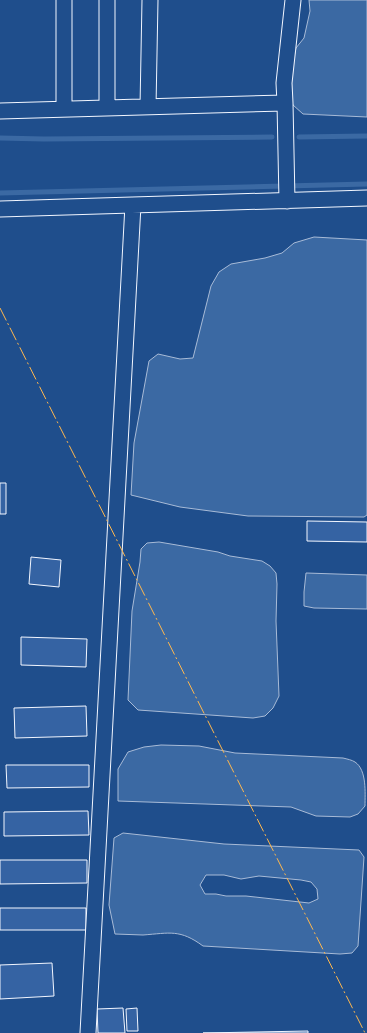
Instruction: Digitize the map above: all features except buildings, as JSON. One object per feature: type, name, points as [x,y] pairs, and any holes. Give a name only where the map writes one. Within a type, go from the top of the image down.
[{"type":"street","points":[[64,0],[64,109]]},
{"type":"street","points":[[107,0],[107,108]]},
{"type":"street","points":[[148,107],[150,0]]},
{"type":"street","points":[[287,197],[284,83],[293,0]]},
{"type":"street","points":[[0,111],[285,103]]},
{"type":"street","points":[[0,209],[133,205],[287,197],[367,198]]},
{"type":"street","points":[[88,1033],[133,205]]},
{"type":"water","points":[[309,0],[367,0],[367,117],[303,114],[293,105],[290,96],[290,75],[296,48],[304,38],[310,11]]},
{"type":"water","points":[[314,237],[367,240],[367,515],[364,517],[248,516],[180,507],[131,495],[134,443],[149,361],[158,354],[180,359],[193,358],[211,286],[219,272],[231,264],[265,258],[282,253],[294,243]]},
{"type":"water","points":[[159,542],[262,561],[270,566],[276,573],[279,696],[273,708],[265,716],[253,718],[138,710],[128,700],[132,611],[141,549],[147,543]]},
{"type":"water","points":[[306,573],[367,575],[367,609],[314,608],[304,606]]},
{"type":"water","points":[[161,745],[199,746],[235,753],[343,758],[355,762],[362,770],[365,788],[365,806],[358,814],[350,817],[316,816],[291,807],[118,801],[118,769],[128,752],[144,747]]},
{"type":"water","points":[[123,833],[224,844],[359,850],[364,857],[358,946],[352,953],[340,954],[203,946],[188,937],[174,933],[143,935],[115,934],[109,905],[114,838]],"holes":[[[206,875],[224,875],[241,879],[259,876],[311,882],[317,889],[318,899],[309,903],[246,896],[205,894],[200,885]]]},
{"type":"waterway","points":[[299,137],[367,136]]},
{"type":"waterway","points":[[0,138],[272,137]]},
{"type":"waterway","points":[[0,193],[367,184]]},
{"type":"power","points":[[0,308],[365,1033]]}]
